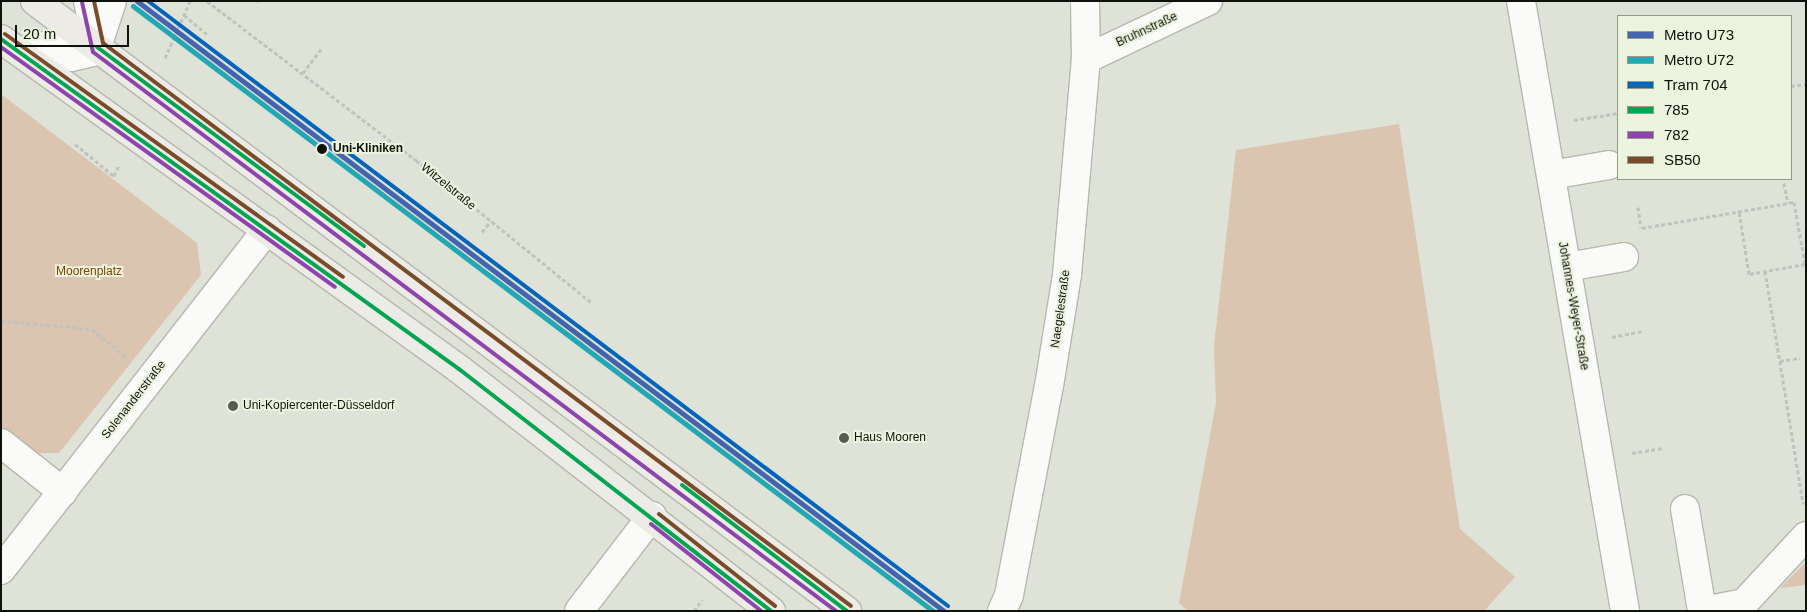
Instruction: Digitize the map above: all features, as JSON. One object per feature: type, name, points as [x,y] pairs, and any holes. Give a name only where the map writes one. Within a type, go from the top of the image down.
[{"type":"main road","points":[[35,1],[847,611]]},
{"type":"main road","points":[[1,39],[88,104],[458,368],[652,516],[771,611]]},
{"type":"street","points":[[88,1],[97,46]]},
{"type":"street","points":[[24,55],[50,44],[63,55],[71,57],[82,56],[97,46],[112,1]]},
{"type":"street","name":"Naegelestraße","points":[[1002,611],[1011,585],[1065,284],[1086,59],[1085,1]]},
{"type":"street","name":"Bruhnstraße","points":[[1086,59],[1208,1]]},
{"type":"street","name":"Johannes-Weyer-Straße","points":[[1522,1],[1625,611]]},
{"type":"street","points":[[1551,174],[1610,164]]},
{"type":"street","name":"Solenanderstraße","points":[[1,570],[267,230]]},
{"type":"street","points":[[1566,267],[1624,257]]},
{"type":"street","points":[[1,443],[63,492]]},
{"type":"street","points":[[1685,509],[1703,611],[1744,603],[1806,536]]},
{"type":"street","points":[[579,611],[652,516]]},
{"type":"path","name":"Witzelstraße","points":[[207,1],[304,73],[591,302]]},
{"type":"path","points":[[184,15],[209,36]]},
{"type":"path","points":[[304,73],[322,48]]},
{"type":"path","points":[[1792,86],[1806,84]]},
{"type":"path","points":[[1542,125],[1617,113]]},
{"type":"path","points":[[75,144],[114,176]]},
{"type":"path","points":[[1784,183],[1788,203]]},
{"type":"path","points":[[1633,230],[1794,202],[1805,264],[1749,274],[1739,212]]},
{"type":"path","points":[[1638,207],[1641,228]]},
{"type":"path","points":[[482,232],[490,222]]},
{"type":"path","points":[[1765,270],[1803,506]]},
{"type":"path","points":[[1,321],[92,328],[151,378]]},
{"type":"path","points":[[1780,361],[1800,358]]},
{"type":"green space","name":"Moorenplatz","points":[[1,94],[197,243],[201,275],[59,453],[32,453],[1,428]]},
{"type":"green space","points":[[1399,124],[1460,529],[1515,577],[1484,611],[1188,611],[1179,603],[1216,403],[1214,346],[1236,150]]},
{"type":"green space","points":[[1806,562],[1806,585],[1780,588]]},
{"type":"metro line","name":"U73","points":[[137,1],[944,611]]},
{"type":"metro line","name":"U72","points":[[133,6],[933,611]]},
{"type":"tram line","name":"704","points":[[148,1],[948,606]]},
{"type":"transit line","name":"SB50","points":[[94,1],[103,43],[851,606]]},
{"type":"transit line","name":"782","points":[[82,2],[93,52],[836,611]]},
{"type":"transit line","name":"SB50","points":[[5,34],[343,277]]},
{"type":"transit line","name":"785","points":[[1,39],[459,369],[771,611]]},
{"type":"transit line","name":"782","points":[[1,47],[335,287]]},
{"type":"transit line","name":"785","points":[[97,47],[364,246]]},
{"type":"transit line","name":"785","points":[[682,485],[847,611]]},
{"type":"transit line","name":"SB50","points":[[659,514],[775,606]]},
{"type":"transit line","name":"782","points":[[651,524],[761,611]]},
{"type":"place","name":"Uni-Kliniken","points":[[322,149]]},
{"type":"place","name":"Uni-Kopiercenter-Düsseldorf","points":[[233,406]]},
{"type":"place","name":"Haus Mooren","points":[[844,438]]}]
